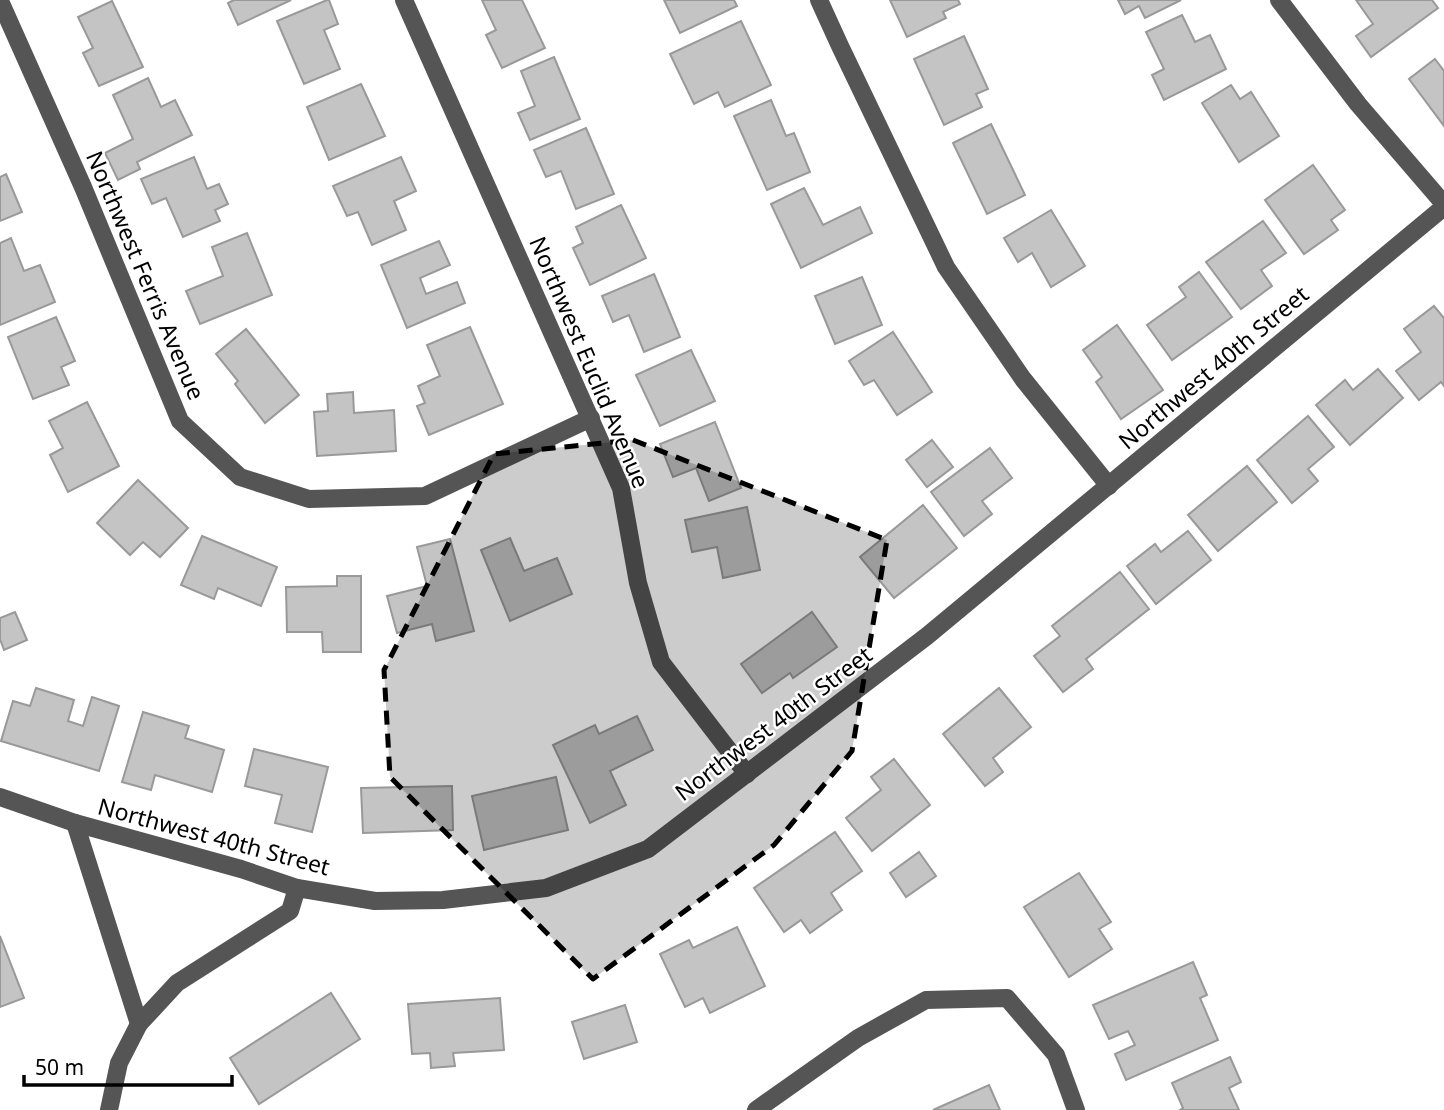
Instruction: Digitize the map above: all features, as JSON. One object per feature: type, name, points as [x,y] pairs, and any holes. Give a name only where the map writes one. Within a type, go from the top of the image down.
[{"type":"street","name":"Northwest Euclid Avenue","points":[[404,0],[621,488],[638,583],[661,662],[747,774]]},
{"type":"street","points":[[819,0],[946,267],[1023,379],[1109,486]]},
{"type":"street","points":[[1279,0],[1358,104],[1444,205]]},
{"type":"street","name":"Northwest Ferris Avenue","points":[[0,1],[83,187],[180,421],[240,477],[309,499],[425,496],[591,418]]},
{"type":"street","name":"Northwest 40th Street","points":[[0,797],[75,824],[241,869],[297,888],[376,901],[443,900],[546,888],[648,849],[927,636],[1444,205]]},
{"type":"street","points":[[75,824],[139,1024]]},
{"type":"street","points":[[109,1110],[119,1063],[139,1024],[177,983],[290,911],[297,888]]},
{"type":"street","points":[[756,1110],[858,1038],[926,1000],[1007,998],[1056,1055],[1076,1110]]},
{"type":"highlighted area","points":[[633,440],[887,540],[852,751],[774,845],[593,979],[390,777],[384,670],[494,454]]},
{"type":"building","points":[[234,0],[291,0],[238,25],[228,3]]},
{"type":"building","points":[[327,0],[338,24],[324,30],[340,69],[304,84],[277,21]]},
{"type":"building","points":[[482,0],[522,0],[545,48],[502,68],[486,35],[496,30]]},
{"type":"building","points":[[664,0],[734,0],[737,6],[680,33]]},
{"type":"building","points":[[890,0],[958,0],[960,4],[943,12],[946,18],[907,37]]},
{"type":"building","points":[[1118,0],[1181,0],[1145,18],[1139,6],[1125,14]]},
{"type":"building","points":[[1356,0],[1432,0],[1438,8],[1371,57],[1356,36],[1373,24]]},
{"type":"building","points":[[112,1],[143,67],[99,86],[83,53],[93,48],[78,17]]},
{"type":"building","points":[[1182,15],[1195,42],[1210,35],[1226,69],[1164,100],[1152,75],[1164,69],[1146,32]]},
{"type":"building","points":[[741,21],[771,85],[725,107],[718,92],[694,104],[670,54]]},
{"type":"building","points":[[964,36],[988,89],[976,94],[982,107],[944,125],[914,59]]},
{"type":"building","points":[[554,57],[580,119],[530,140],[518,113],[535,106],[521,71]]},
{"type":"building","points":[[1435,59],[1444,71],[1444,126],[1409,79]]},
{"type":"building","points":[[148,78],[161,107],[175,100],[192,135],[137,162],[140,169],[118,180],[105,153],[133,139],[113,95]]},
{"type":"building","points":[[361,84],[385,136],[329,160],[307,107]]},
{"type":"building","points":[[1231,85],[1240,99],[1251,92],[1279,136],[1239,162],[1202,103]]},
{"type":"building","points":[[771,100],[786,136],[794,133],[810,172],[767,190],[734,116]]},
{"type":"building","points":[[991,124],[1025,195],[987,214],[953,143]]},
{"type":"building","points":[[586,128],[614,194],[576,209],[561,171],[546,177],[534,150]]},
{"type":"building","points":[[194,157],[207,189],[219,184],[228,204],[215,210],[220,221],[183,237],[166,198],[152,204],[141,179]]},
{"type":"building","points":[[401,157],[416,191],[394,201],[406,230],[372,245],[358,212],[347,216],[333,186]]},
{"type":"building","points":[[1313,165],[1345,210],[1331,220],[1338,230],[1304,254],[1265,200]]},
{"type":"building","points":[[6,174],[22,212],[0,221],[0,177]]},
{"type":"building","points":[[804,188],[823,225],[860,207],[872,233],[801,268],[771,204]]},
{"type":"building","points":[[621,205],[646,258],[590,285],[573,248],[583,243],[576,227]]},
{"type":"building","points":[[1051,210],[1085,266],[1051,287],[1032,253],[1018,262],[1004,238]]},
{"type":"building","points":[[1263,221],[1286,253],[1261,270],[1272,286],[1241,309],[1206,262]]},
{"type":"building","points":[[247,233],[272,295],[200,324],[186,291],[223,276],[212,247]]},
{"type":"building","points":[[11,238],[24,271],[40,265],[55,302],[0,325],[0,243]]},
{"type":"building","points":[[439,241],[450,265],[420,278],[426,294],[457,282],[465,303],[407,328],[381,265]]},
{"type":"building","points":[[1199,272],[1232,317],[1172,360],[1147,325],[1186,297],[1179,287]]},
{"type":"building","points":[[654,274],[680,337],[644,352],[629,315],[613,322],[602,296]]},
{"type":"building","points":[[862,277],[882,325],[835,344],[815,296]]},
{"type":"building","points":[[1434,306],[1444,318],[1444,386],[1441,382],[1419,400],[1396,371],[1421,352],[1404,329]]},
{"type":"building","points":[[56,317],[75,361],[61,367],[69,385],[33,399],[8,337]]},
{"type":"building","points":[[1117,325],[1163,390],[1121,419],[1096,382],[1102,377],[1083,350]]},
{"type":"building","points":[[470,327],[503,404],[429,435],[417,406],[425,403],[418,386],[440,376],[427,345]]},
{"type":"building","points":[[246,329],[299,395],[265,423],[235,384],[238,381],[216,354]]},
{"type":"building","points":[[893,332],[932,392],[897,415],[874,380],[864,385],[849,361]]},
{"type":"building","points":[[691,350],[715,401],[660,426],[636,375]]},
{"type":"building","points":[[1378,369],[1403,398],[1350,445],[1316,405],[1345,380],[1353,390]]},
{"type":"building","points":[[353,392],[354,413],[394,410],[396,451],[317,456],[314,412],[328,411],[327,394]]},
{"type":"building","points":[[87,402],[119,466],[68,492],[50,455],[63,448],[49,421]]},
{"type":"building","points":[[1308,416],[1334,447],[1308,469],[1318,481],[1292,503],[1257,460]]},
{"type":"building","points":[[715,422],[741,488],[709,501],[696,468],[673,477],[660,444]]},
{"type":"building","points":[[932,440],[953,467],[927,487],[906,460]]},
{"type":"building","points":[[990,448],[1012,478],[982,501],[992,514],[964,536],[931,492]]},
{"type":"building","points":[[1247,466],[1277,502],[1218,551],[1188,515]]},
{"type":"building","points":[[138,480],[188,528],[160,557],[143,542],[130,555],[97,523]]},
{"type":"building","points":[[923,505],[957,548],[894,598],[860,557]]},
{"type":"building","points":[[747,507],[760,570],[723,578],[717,547],[692,552],[685,520]]},
{"type":"building","points":[[1188,531],[1211,560],[1156,604],[1127,566],[1155,544],[1161,552]]},
{"type":"building","points":[[202,536],[277,567],[261,606],[218,588],[214,599],[181,585]]},
{"type":"building","points":[[510,538],[524,571],[557,558],[572,594],[510,621],[481,550]]},
{"type":"building","points":[[450,539],[474,631],[436,641],[432,624],[397,633],[387,596],[427,586],[417,547]]},
{"type":"building","points":[[1120,572],[1149,609],[1086,659],[1093,669],[1063,692],[1034,656],[1060,636],[1052,626]]},
{"type":"building","points":[[337,576],[361,576],[361,652],[323,652],[322,632],[287,632],[286,587],[337,586]]},
{"type":"building","points":[[15,612],[27,640],[4,650],[0,639],[0,618]]},
{"type":"building","points":[[812,612],[837,647],[793,678],[790,673],[762,693],[741,664]]},
{"type":"building","points":[[36,688],[74,700],[68,721],[83,726],[92,697],[119,706],[99,771],[1,741],[13,701],[30,706]]},
{"type":"building","points":[[999,688],[1031,727],[993,758],[1003,772],[985,786],[943,734]]},
{"type":"building","points":[[143,712],[189,726],[185,738],[224,750],[212,792],[155,775],[151,790],[122,782]]},
{"type":"building","points":[[637,716],[653,750],[610,771],[626,805],[590,823],[553,745],[595,725],[599,734]]},
{"type":"building","points":[[254,749],[328,767],[312,832],[275,823],[282,795],[245,786]]},
{"type":"building","points":[[894,759],[930,805],[872,851],[846,818],[881,790],[871,777]]},
{"type":"building","points":[[556,777],[568,830],[484,850],[472,796]]},
{"type":"building","points":[[452,786],[453,830],[363,833],[361,788]]},
{"type":"building","points":[[835,832],[862,871],[831,893],[842,910],[810,933],[801,920],[784,932],[754,888]]},
{"type":"building","points":[[919,852],[936,876],[906,897],[890,873]]},
{"type":"building","points":[[1079,873],[1111,922],[1099,929],[1112,949],[1069,977],[1024,907]]},
{"type":"building","points":[[737,927],[765,986],[710,1013],[703,998],[685,1007],[660,954],[689,940],[693,948]]},
{"type":"building","points":[[0,936],[24,998],[0,1007]]},
{"type":"building","points":[[1193,962],[1207,995],[1200,998],[1218,1040],[1126,1080],[1115,1054],[1135,1045],[1128,1031],[1109,1039],[1093,1005]]},
{"type":"building","points":[[331,993],[360,1039],[259,1104],[230,1058]]},
{"type":"building","points":[[500,998],[504,1050],[453,1053],[455,1066],[431,1068],[430,1053],[412,1054],[408,1004]]},
{"type":"building","points":[[625,1005],[637,1042],[584,1059],[572,1022]]},
{"type":"building","points":[[1230,1057],[1241,1082],[1229,1088],[1239,1110],[1180,1110],[1183,1108],[1172,1083]]},
{"type":"building","points":[[989,1085],[1000,1110],[933,1110]]}]
